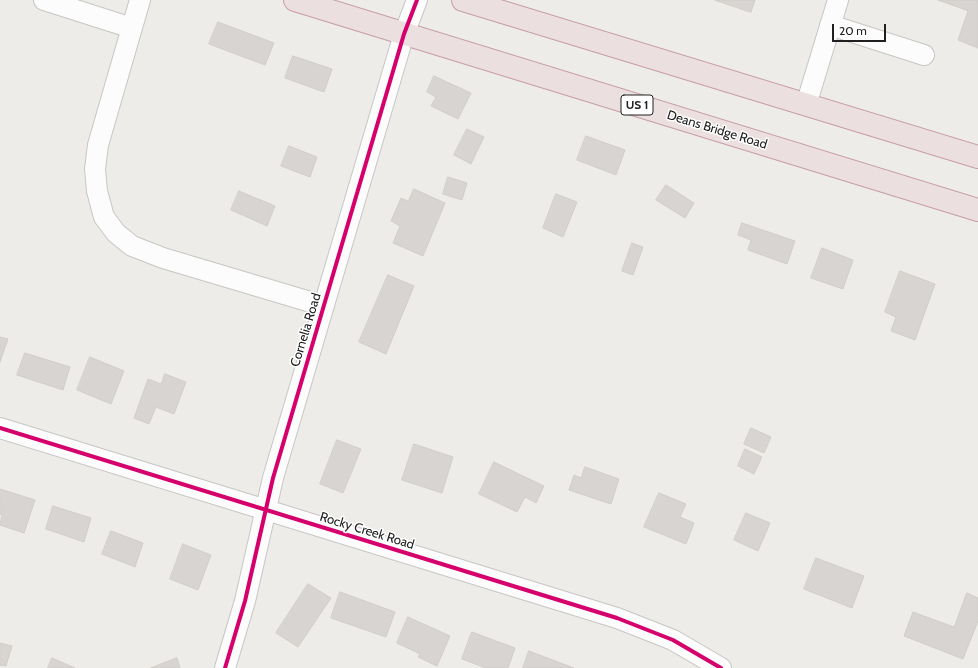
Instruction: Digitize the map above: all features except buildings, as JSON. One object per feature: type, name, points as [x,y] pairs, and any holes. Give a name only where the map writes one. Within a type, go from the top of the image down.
[{"type":"highway","name":"Deans Bridge Road","points":[[295,0],[978,210]]},
{"type":"highway","points":[[463,0],[978,158]]},
{"type":"street","points":[[44,0],[132,28]]},
{"type":"street","points":[[140,0],[98,145],[95,170],[96,191],[104,217],[116,233],[132,246],[163,258],[324,306]]},
{"type":"street","name":"Cornelia Road","points":[[225,668],[245,601],[265,510],[404,34],[417,0]]},
{"type":"street","points":[[806,105],[838,0]]},
{"type":"street","points":[[830,25],[924,55]]},
{"type":"street","name":"Rocky Creek Road","points":[[0,428],[617,618],[673,640],[721,668]]},
{"type":"cycle path","points":[[225,668],[245,601],[273,478],[404,34],[417,0]]},
{"type":"cycle path","points":[[0,428],[617,618],[673,640],[721,668]]}]
